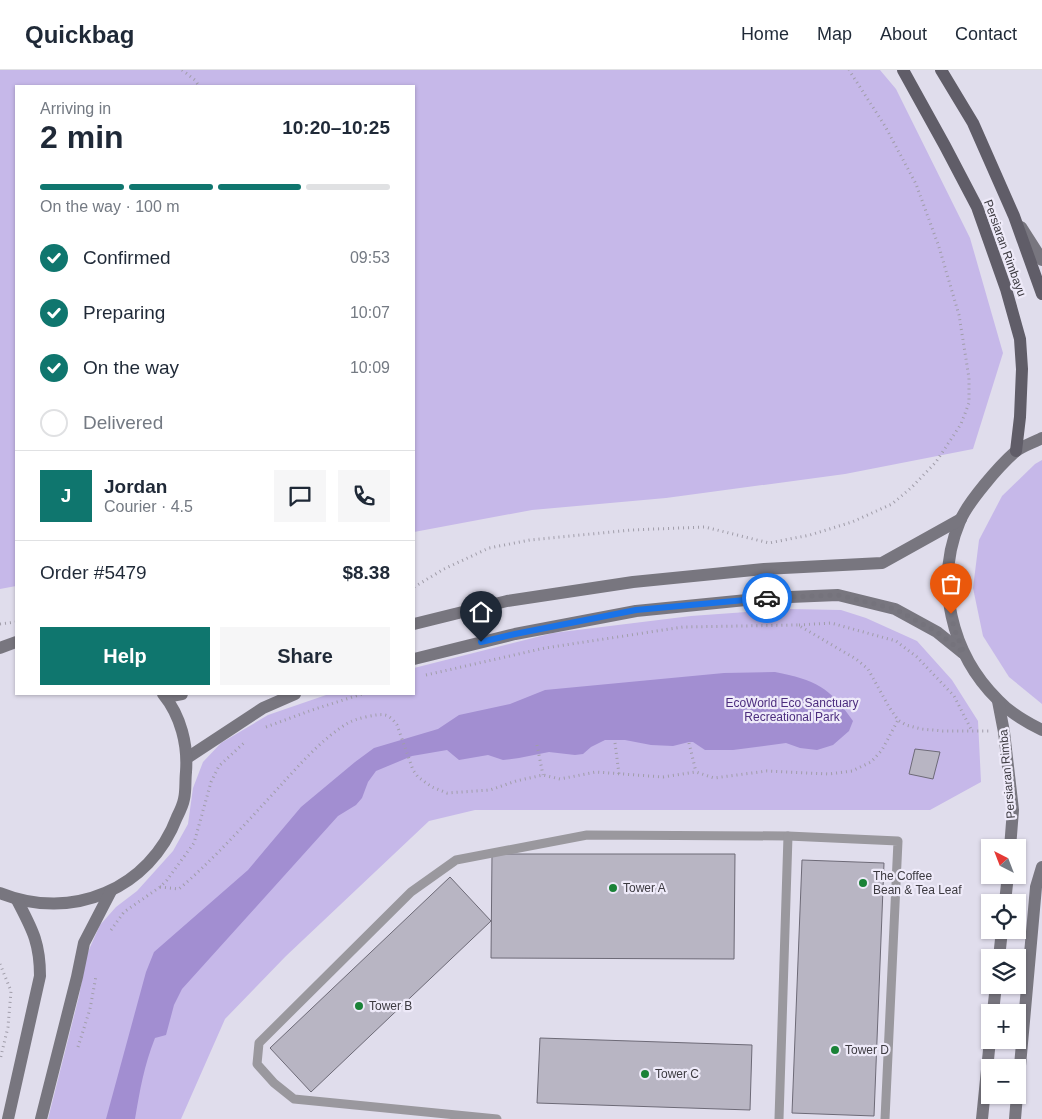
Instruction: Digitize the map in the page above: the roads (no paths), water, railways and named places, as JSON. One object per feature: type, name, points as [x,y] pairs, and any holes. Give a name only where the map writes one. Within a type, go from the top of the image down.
[{"type":"main road","name":"Persiaran Rimbayu","points":[[903,70],[946,146],[977,207],[1006,289],[1020,339],[1022,369],[1020,417],[1016,451]]},
{"type":"main road","name":"Persiaran Rimbayu","points":[[941,70],[973,123],[1014,216],[1042,294]]},
{"type":"street","points":[[1014,216],[1042,260]]},
{"type":"street","points":[[1042,438],[1016,451],[984,485],[961,519],[952,546],[948,573],[948,591],[954,628],[964,653],[979,679],[998,701],[1022,719],[1042,730]]},
{"type":"street","points":[[415,624],[507,601],[633,582],[764,569],[882,563],[961,519]]},
{"type":"street","points":[[415,659],[515,634],[636,610],[766,598],[838,595],[895,609],[937,632],[964,653]]},
{"type":"street","points":[[0,648],[15,642]]},
{"type":"street","points":[[187,758],[263,708],[293,695]]},
{"type":"street","points":[[0,893],[17,900],[49,904],[81,901],[111,891],[145,868],[170,836],[184,799],[187,758],[180,726],[165,696]]},
{"type":"street","name":"Persiaran Rimba","points":[[998,701],[1004,732],[1013,810],[1011,839]]},
{"type":"street","points":[[1021,1059],[1036,887],[1042,867]]},
{"type":"street","points":[[41,1119],[84,943],[111,891]]},
{"type":"street","points":[[8,1119],[40,976],[40,953],[33,930],[17,900]]},
{"type":"street","points":[[982,1119],[989,1049]]},
{"type":"street","points":[[1015,1119],[1016,1104]]},
{"type":"lane","points":[[497,1119],[294,1099],[274,1083],[257,1064],[259,1044],[411,892],[456,860],[587,835],[788,836],[898,842],[885,1119]]},
{"type":"lane","points":[[779,1119],[788,836]]},
{"type":"place","name":"The Coffee Bean & Tea Leaf","points":[[863,883]]},
{"type":"place","name":"Tower A","points":[[613,888]]},
{"type":"place","name":"Tower B","points":[[359,1006]]},
{"type":"place","name":"Tower D","points":[[835,1050]]},
{"type":"place","name":"Tower C","points":[[645,1074]]},
{"type":"park label","name":"EcoWorld Eco Sanctuary Recreational Park","points":[[792,710]]}]
